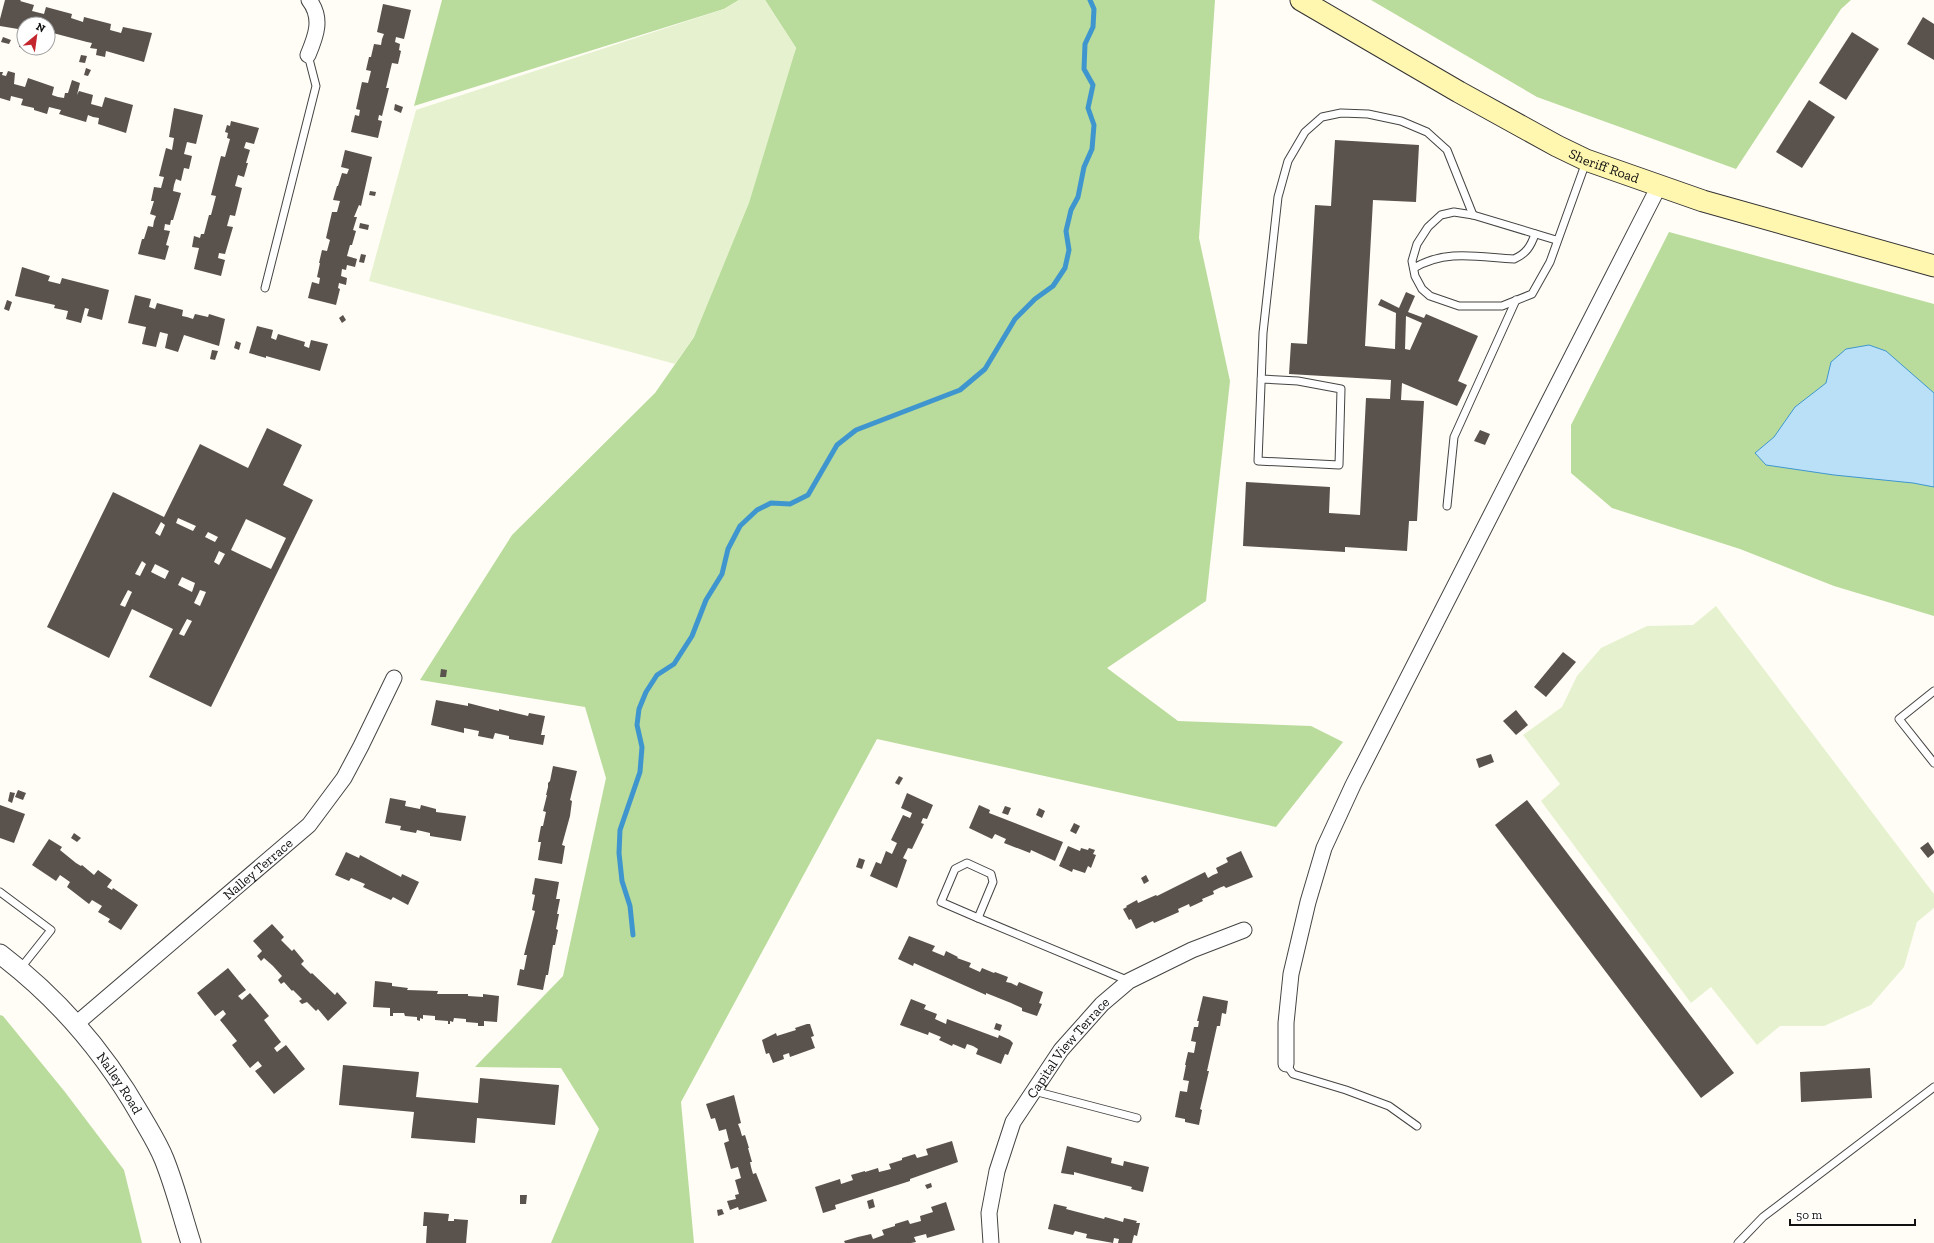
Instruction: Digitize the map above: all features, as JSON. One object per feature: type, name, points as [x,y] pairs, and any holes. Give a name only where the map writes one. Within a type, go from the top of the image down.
[{"type":"main road","name":"Sheriff Road","points":[[1301,0],[1459,92],[1557,146],[1586,160],[1703,201],[1934,266]]},
{"type":"street","points":[[308,55],[317,36],[316,14],[309,0]]},
{"type":"street","points":[[1286,1064],[1286,1023],[1291,974],[1308,902],[1324,848],[1353,785],[1396,700],[1659,186]]},
{"type":"street","name":"Nalley Terrace","points":[[76,1024],[308,825],[344,778],[394,678]]},
{"type":"street","name":"Capital View Terrace","points":[[990,1243],[989,1213],[997,1171],[1013,1122],[1061,1050],[1102,1004],[1129,981],[1192,950],[1244,930]]},
{"type":"street","name":"Nalley Road","points":[[0,954],[20,969],[76,1024],[96,1048],[127,1092],[164,1158],[191,1243]]},
{"type":"lane","points":[[265,288],[316,86],[308,55]]},
{"type":"lane","points":[[1261,379],[1298,381],[1342,389],[1338,465],[1258,461],[1261,379],[1263,333],[1278,197],[1288,162],[1305,132],[1322,117],[1341,113],[1368,114],[1401,121],[1427,132],[1447,150],[1473,215]]},
{"type":"lane","points":[[1556,240],[1473,215],[1454,212],[1441,216],[1428,227],[1417,244],[1412,261],[1415,276],[1422,289],[1430,296],[1458,306],[1502,306],[1532,294],[1550,262],[1556,240],[1586,160]]},
{"type":"lane","points":[[1414,268],[1427,260],[1447,255],[1514,259],[1522,256],[1531,246],[1535,234]]},
{"type":"lane","points":[[1447,506],[1454,437],[1516,300]]},
{"type":"lane","points":[[1934,691],[1899,719],[1934,763]]},
{"type":"lane","points":[[978,918],[993,882],[991,874],[967,863],[955,869],[941,902],[978,918],[1129,981]]},
{"type":"lane","points":[[0,892],[51,930],[20,969]]},
{"type":"lane","points":[[1286,1064],[1293,1074],[1346,1090],[1389,1106],[1417,1126]]},
{"type":"lane","points":[[1738,1243],[1763,1217],[1934,1086]]},
{"type":"lane","points":[[1034,1092],[1137,1118]]},
{"type":"green space","points":[[442,0],[739,0],[724,9],[414,106]]},
{"type":"green space","points":[[739,0],[765,0],[796,48],[749,203],[694,337],[675,364],[369,281],[416,110],[724,9]]},
{"type":"green space","points":[[765,0],[1215,0],[1199,238],[1230,381],[1206,601],[1107,668],[1178,721],[1311,726],[1343,742],[1276,827],[877,739],[681,1102],[694,1243],[551,1243],[599,1129],[561,1068],[475,1067],[563,976],[606,778],[585,707],[420,680],[512,535],[655,393],[694,337],[796,48]]},
{"type":"green space","points":[[1371,0],[1851,0],[1841,9],[1736,169],[1537,97]]},
{"type":"green space","points":[[1669,232],[1934,304],[1934,616],[1834,586],[1740,549],[1612,508],[1571,473],[1571,425]]},
{"type":"green space","points":[[1716,606],[1934,894],[1934,908],[1917,922],[1904,967],[1871,1005],[1824,1026],[1780,1026],[1757,1045],[1711,987],[1691,1003],[1541,801],[1560,784],[1523,735],[1562,707],[1577,676],[1601,648],[1647,626],[1693,625]]},
{"type":"green space","points":[[0,1015],[3,1016],[65,1092],[124,1170],[142,1243],[0,1243]]},
{"type":"water","points":[[1869,345],[1886,351],[1934,393],[1934,487],[1913,483],[1834,475],[1766,465],[1755,453],[1774,437],[1795,407],[1826,383],[1831,362],[1846,349]]},
{"type":"building","points":[[5,0],[21,0],[20,1],[34,5],[32,11],[44,14],[46,7],[72,14],[71,18],[83,22],[84,17],[111,24],[110,30],[121,33],[123,27],[152,33],[144,62],[106,51],[105,57],[96,55],[97,49],[90,48],[92,43],[56,34],[56,16],[16,16],[16,29],[0,26],[0,19]]},
{"type":"building","points":[[383,4],[411,10],[404,39],[396,37],[395,42],[400,44],[399,50],[401,51],[398,64],[392,63],[386,88],[389,88],[382,116],[379,115],[378,120],[382,121],[378,138],[351,132],[355,115],[359,116],[360,110],[356,109],[362,82],[368,83],[371,71],[366,70],[369,57],[371,57],[374,44],[381,45],[384,34],[377,32]]},
{"type":"building","points":[[1923,17],[1934,24],[1934,60],[1907,44]]},
{"type":"building","points":[[1852,32],[1879,49],[1846,100],[1819,83]]},
{"type":"building","points":[[3,37],[11,40],[9,44],[1,42]]},
{"type":"building","points":[[81,55],[87,56],[85,63],[79,62]]},
{"type":"building","points":[[86,68],[91,70],[88,76],[84,75]]},
{"type":"building","points":[[8,71],[15,73],[14,84],[25,87],[28,78],[54,87],[52,95],[58,97],[64,98],[65,93],[68,93],[72,80],[80,83],[77,95],[79,91],[93,95],[91,104],[102,107],[105,97],[133,105],[126,133],[98,124],[99,118],[88,115],[86,122],[59,114],[61,110],[49,107],[47,114],[34,110],[34,108],[21,105],[23,99],[11,96],[10,101],[0,98],[0,72],[3,72],[2,75],[6,76]]},
{"type":"building","points":[[1809,100],[1835,117],[1802,168],[1776,152]]},
{"type":"building","points":[[395,104],[403,107],[401,113],[394,110]]},
{"type":"building","points":[[174,108],[203,115],[196,144],[187,142],[184,154],[192,156],[189,169],[184,168],[181,181],[176,179],[174,185],[173,191],[181,193],[173,220],[171,220],[170,225],[165,224],[164,230],[170,231],[166,245],[169,246],[165,260],[138,254],[142,239],[144,239],[148,226],[153,227],[156,216],[150,214],[154,201],[151,201],[154,187],[161,188],[164,177],[159,176],[166,148],[172,150],[174,138],[169,137]]},
{"type":"building","points":[[231,121],[259,128],[254,144],[246,142],[244,148],[250,150],[246,163],[248,163],[244,177],[238,175],[235,186],[242,188],[235,216],[230,215],[227,226],[233,227],[225,254],[219,253],[218,258],[225,260],[221,276],[194,269],[199,248],[192,247],[194,236],[200,238],[201,234],[204,234],[209,215],[211,215],[216,196],[211,195],[221,156],[225,157],[230,139],[227,138],[228,133],[225,132],[227,125],[230,126]]},
{"type":"building","points":[[1335,140],[1419,145],[1416,202],[1373,200],[1365,346],[1395,349],[1396,313],[1378,305],[1381,299],[1399,308],[1406,292],[1415,296],[1408,312],[1424,318],[1426,314],[1478,336],[1458,381],[1467,385],[1457,406],[1402,383],[1401,400],[1424,401],[1417,521],[1409,521],[1407,551],[1345,547],[1345,552],[1243,546],[1246,482],[1330,487],[1329,513],[1360,515],[1366,398],[1390,399],[1391,380],[1289,374],[1291,343],[1307,344],[1315,205],[1331,206]],"holes":[[[1406,316],[1422,323],[1410,350],[1405,349]]]},
{"type":"building","points":[[345,150],[372,157],[361,206],[359,205],[354,217],[357,217],[353,230],[356,231],[347,256],[357,259],[355,267],[347,265],[346,270],[342,269],[341,276],[347,278],[346,285],[339,283],[338,288],[340,289],[336,305],[308,298],[312,282],[319,284],[320,278],[317,277],[322,250],[327,251],[330,240],[326,238],[332,212],[337,212],[340,201],[333,200],[337,186],[342,173],[347,174],[349,169],[341,167]]},
{"type":"building","points":[[370,191],[376,192],[375,196],[369,195]]},
{"type":"building","points":[[360,223],[369,225],[368,230],[359,228]]},
{"type":"building","points":[[361,254],[366,255],[364,263],[359,262]]},
{"type":"building","points":[[22,267],[50,276],[48,281],[60,284],[62,278],[109,290],[102,320],[87,316],[89,309],[85,308],[81,323],[66,319],[68,311],[54,308],[55,305],[15,296]]},
{"type":"building","points":[[135,295],[151,299],[149,307],[155,309],[157,303],[183,310],[182,316],[193,319],[195,314],[208,317],[209,314],[225,319],[219,346],[184,335],[178,352],[165,348],[168,334],[160,332],[156,347],[142,344],[146,327],[128,323]]},
{"type":"building","points":[[7,300],[12,302],[9,311],[4,309]]},
{"type":"building","points":[[343,315],[346,320],[342,323],[339,318]]},
{"type":"building","points":[[257,326],[273,330],[271,338],[276,340],[278,334],[305,342],[304,346],[309,348],[311,340],[328,344],[320,371],[266,356],[266,358],[249,353]]},
{"type":"building","points":[[236,341],[241,343],[239,350],[234,348]]},
{"type":"building","points":[[212,350],[218,351],[215,360],[210,359]]},
{"type":"building","points":[[267,428],[302,445],[283,485],[313,500],[211,707],[149,677],[173,629],[132,609],[109,658],[47,627],[113,492],[164,517],[200,444],[248,468]],"holes":[[[178,518],[196,526],[193,531],[176,523]],[[246,519],[286,538],[271,569],[231,550]],[[161,522],[165,525],[160,536],[155,533]],[[208,532],[218,537],[215,542],[205,537]],[[219,551],[225,554],[219,565],[214,562]],[[142,561],[146,564],[140,576],[135,574]],[[155,564],[169,571],[165,579],[151,572]],[[182,577],[195,583],[192,592],[178,585]],[[128,590],[132,592],[125,607],[120,605]],[[200,590],[206,592],[200,606],[194,603]],[[187,619],[192,621],[184,636],[179,634]]]},
{"type":"building","points":[[1480,430],[1490,434],[1485,445],[1474,441]]},
{"type":"building","points":[[1563,652],[1576,662],[1546,697],[1534,687]]},
{"type":"building","points":[[441,669],[447,670],[446,677],[440,677]]},
{"type":"building","points":[[436,700],[468,706],[468,703],[499,711],[499,709],[528,716],[529,713],[545,716],[541,735],[545,735],[543,745],[509,739],[509,736],[495,733],[493,739],[478,736],[479,731],[464,728],[464,733],[431,725]]},
{"type":"building","points":[[1516,710],[1528,725],[1516,735],[1503,721]]},
{"type":"building","points":[[1491,754],[1494,762],[1479,768],[1476,759]]},
{"type":"building","points":[[553,766],[577,771],[570,800],[572,801],[570,816],[562,845],[565,846],[562,864],[538,860],[541,842],[538,842],[541,826],[543,826],[546,812],[543,811]]},
{"type":"building","points":[[899,776],[903,778],[899,785],[895,783]]},
{"type":"building","points":[[18,790],[26,793],[23,800],[15,797]]},
{"type":"building","points":[[10,792],[15,793],[12,803],[8,801]]},
{"type":"building","points":[[907,793],[933,805],[927,819],[923,818],[921,823],[924,824],[912,849],[908,848],[903,858],[907,860],[897,888],[870,876],[876,862],[881,864],[886,851],[892,854],[897,843],[891,840],[903,815],[910,818],[912,813],[901,808]]},
{"type":"building","points":[[390,798],[406,801],[405,806],[420,809],[421,805],[436,809],[436,812],[466,816],[461,841],[430,836],[430,833],[417,830],[416,833],[400,830],[401,826],[385,823]]},
{"type":"building","points":[[1527,800],[1734,1073],[1701,1098],[1495,825]]},
{"type":"building","points":[[0,805],[25,814],[14,843],[0,838]]},
{"type":"building","points":[[979,805],[990,810],[989,813],[1063,842],[1055,861],[1031,850],[1030,853],[1004,843],[1006,839],[995,834],[992,839],[969,828]]},
{"type":"building","points":[[1005,806],[1011,808],[1008,815],[1002,813]]},
{"type":"building","points":[[1039,808],[1045,811],[1042,818],[1036,815]]},
{"type":"building","points":[[1074,823],[1080,826],[1076,834],[1070,831]]},
{"type":"building","points":[[74,833],[81,838],[77,842],[71,838]]},
{"type":"building","points":[[49,839],[62,847],[60,850],[76,863],[81,866],[82,865],[94,875],[98,870],[112,880],[107,887],[112,890],[113,888],[138,905],[121,930],[108,922],[110,919],[98,912],[102,906],[92,900],[89,904],[67,887],[70,882],[60,875],[56,881],[32,865]]},
{"type":"building","points":[[1928,842],[1934,853],[1928,858],[1920,848]]},
{"type":"building","points":[[1068,846],[1080,851],[1081,848],[1095,850],[1093,854],[1096,855],[1091,868],[1088,866],[1085,873],[1073,869],[1072,872],[1059,866]]},
{"type":"building","points":[[1241,851],[1253,877],[1226,888],[1224,886],[1219,888],[1213,891],[1214,894],[1202,899],[1203,901],[1190,907],[1189,904],[1178,909],[1179,912],[1154,923],[1153,921],[1136,929],[1131,919],[1129,920],[1123,909],[1127,907],[1126,906],[1137,900],[1138,903],[1156,895],[1157,896],[1205,872],[1208,878],[1218,873],[1216,868],[1228,862],[1226,858]]},
{"type":"building","points":[[346,852],[359,858],[360,855],[401,877],[402,874],[419,882],[408,905],[393,897],[391,900],[363,887],[365,884],[351,878],[349,881],[335,875]]},
{"type":"building","points":[[859,858],[865,860],[862,869],[856,867]]},
{"type":"building","points":[[1146,875],[1149,881],[1144,884],[1141,878]]},
{"type":"building","points":[[535,878],[559,882],[556,899],[560,899],[556,929],[558,930],[555,945],[553,945],[548,975],[546,975],[543,990],[517,985],[520,969],[524,970],[527,955],[524,955],[535,911],[532,910],[535,895],[532,894]]},
{"type":"building","points":[[272,924],[284,937],[281,940],[292,951],[294,949],[304,961],[301,964],[335,995],[337,992],[347,1003],[328,1021],[318,1009],[316,1011],[307,1002],[302,1004],[299,1001],[302,999],[293,990],[292,991],[284,982],[281,984],[278,980],[282,976],[273,966],[264,958],[261,961],[257,956],[262,951],[253,941]]},
{"type":"building","points":[[909,936],[935,946],[932,951],[944,956],[946,951],[958,957],[957,958],[971,963],[969,967],[980,972],[982,968],[994,973],[995,972],[1008,977],[1006,982],[1017,986],[1019,982],[1043,992],[1039,1003],[1042,1004],[1037,1016],[1022,1011],[1022,1008],[1011,1003],[986,993],[986,995],[914,963],[913,966],[898,959]]},
{"type":"building","points":[[228,968],[246,990],[238,996],[242,1000],[250,993],[269,1016],[264,1020],[281,1042],[274,1048],[277,1052],[286,1045],[305,1069],[274,1094],[255,1071],[262,1066],[258,1061],[250,1068],[232,1045],[237,1041],[220,1020],[226,1014],[223,1010],[215,1016],[197,993]]},
{"type":"building","points":[[375,981],[392,983],[392,986],[408,988],[407,990],[438,991],[437,994],[468,994],[468,996],[483,997],[483,994],[499,996],[497,1022],[484,1021],[484,1026],[478,1026],[478,1023],[466,1022],[466,1019],[454,1018],[453,1022],[450,1021],[450,1024],[448,1024],[448,1021],[435,1020],[435,1016],[423,1015],[423,1019],[420,1018],[420,1021],[417,1020],[417,1017],[405,1016],[404,1013],[393,1013],[393,1016],[390,1016],[390,1008],[373,1007]]},
{"type":"building","points":[[1203,996],[1228,1001],[1226,1014],[1222,1013],[1220,1026],[1217,1026],[1200,1109],[1202,1110],[1199,1125],[1185,1122],[1185,1119],[1175,1117],[1180,1091],[1187,1092],[1189,1081],[1183,1080],[1185,1065],[1188,1052],[1194,1053],[1196,1042],[1191,1041],[1194,1027],[1198,1027],[1199,1021],[1197,1021]]},
{"type":"building","points":[[911,999],[926,1005],[924,1009],[937,1014],[935,1019],[946,1024],[947,1019],[998,1038],[999,1035],[1010,1040],[1013,1043],[1008,1055],[1005,1054],[1001,1064],[976,1054],[978,1049],[973,1046],[967,1044],[965,1049],[953,1044],[952,1046],[939,1040],[941,1037],[929,1032],[928,1035],[900,1025]]},
{"type":"building","points":[[996,1023],[1002,1025],[1000,1031],[994,1029]]},
{"type":"building","points":[[810,1024],[814,1036],[811,1037],[815,1048],[790,1057],[789,1053],[783,1055],[784,1059],[773,1063],[769,1053],[766,1054],[762,1040],[776,1033],[777,1036],[796,1030],[795,1028]]},
{"type":"building","points":[[343,1065],[419,1072],[416,1097],[478,1103],[480,1078],[559,1085],[555,1125],[477,1118],[475,1143],[411,1138],[414,1112],[339,1105]]},
{"type":"building","points":[[1870,1068],[1872,1098],[1801,1102],[1800,1072]]},
{"type":"building","points":[[734,1095],[741,1123],[738,1124],[742,1136],[745,1135],[749,1148],[753,1174],[756,1173],[767,1201],[739,1210],[738,1207],[730,1210],[727,1201],[736,1199],[735,1195],[739,1194],[735,1180],[741,1178],[738,1167],[731,1169],[724,1143],[729,1141],[726,1129],[719,1131],[715,1118],[711,1119],[706,1104]]},
{"type":"building","points":[[952,1141],[958,1162],[910,1179],[910,1181],[835,1205],[836,1209],[823,1213],[815,1187],[840,1179],[841,1184],[853,1180],[851,1175],[865,1171],[878,1168],[879,1172],[891,1169],[889,1164],[902,1160],[902,1158],[915,1154],[917,1158],[928,1155],[926,1149]]},
{"type":"building","points":[[1067,1146],[1112,1158],[1111,1163],[1123,1166],[1124,1161],[1149,1167],[1143,1192],[1131,1189],[1132,1187],[1074,1172],[1074,1175],[1061,1173]]},
{"type":"building","points":[[931,1183],[932,1187],[927,1189],[925,1185]]},
{"type":"building","points":[[520,1195],[527,1195],[526,1204],[520,1204]]},
{"type":"building","points":[[873,1199],[875,1207],[869,1209],[867,1201]]},
{"type":"building","points":[[946,1202],[955,1230],[927,1238],[926,1234],[914,1237],[916,1242],[911,1243],[845,1243],[844,1241],[871,1234],[873,1239],[884,1235],[882,1230],[895,1226],[895,1224],[908,1220],[910,1224],[921,1221],[920,1216],[933,1212],[931,1207]]},
{"type":"building","points":[[1054,1204],[1067,1207],[1066,1209],[1104,1219],[1105,1217],[1123,1222],[1124,1218],[1137,1221],[1136,1223],[1140,1223],[1137,1236],[1134,1235],[1132,1243],[1118,1243],[1119,1239],[1114,1238],[1113,1243],[1086,1238],[1087,1234],[1075,1231],[1073,1235],[1048,1229]]},
{"type":"building","points":[[722,1209],[724,1214],[718,1216],[717,1210]]},
{"type":"building","points":[[424,1212],[449,1214],[448,1221],[454,1221],[454,1219],[468,1220],[466,1243],[426,1243],[427,1226],[423,1226]]},
{"type":"waterway","points":[[633,935],[630,906],[622,881],[619,853],[620,830],[640,772],[642,747],[637,725],[639,709],[646,692],[657,675],[674,664],[692,636],[706,600],[722,574],[728,549],[740,526],[757,510],[771,503],[790,504],[808,495],[837,445],[856,430],[960,390],[985,369],[1015,319],[1035,299],[1053,286],[1065,268],[1069,250],[1066,231],[1071,210],[1078,197],[1084,167],[1092,149],[1094,125],[1088,108],[1093,85],[1084,69],[1085,44],[1093,27],[1094,9],[1090,0]]}]
